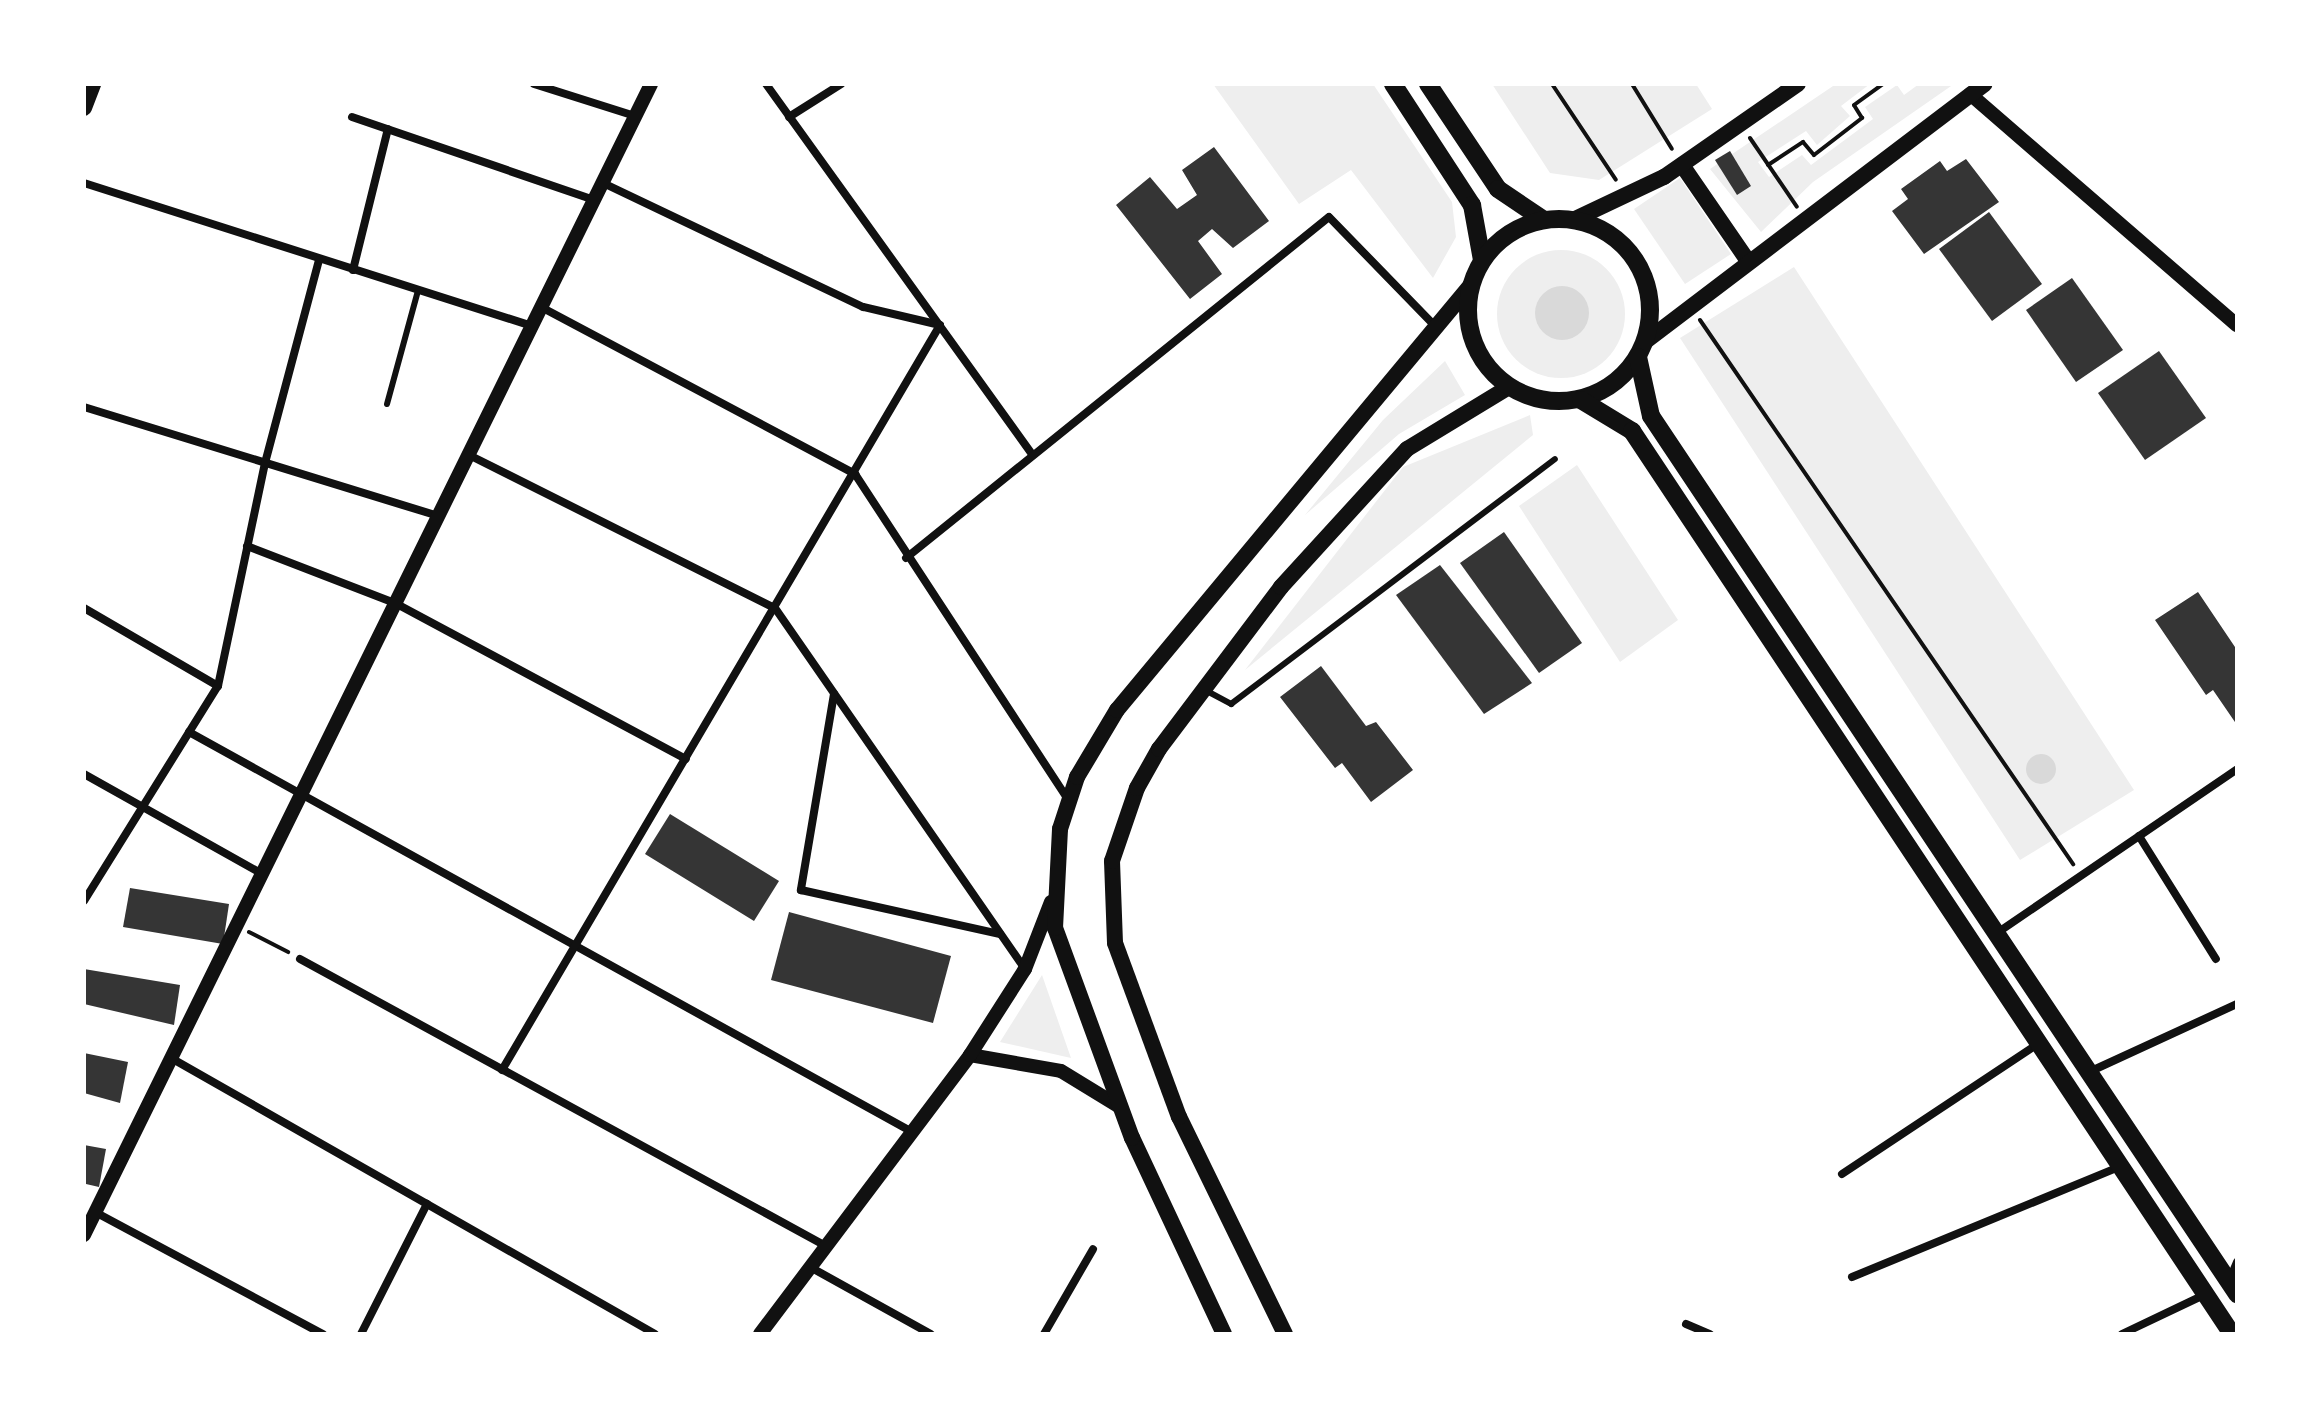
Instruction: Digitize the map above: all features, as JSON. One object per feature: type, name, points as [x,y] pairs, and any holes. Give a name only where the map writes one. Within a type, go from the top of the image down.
[{"type":"main road","points":[[84,108],[93,84]]},
{"type":"main road","points":[[1393,84],[1472,205],[1482,260]]},
{"type":"main road","points":[[1428,84],[1498,189],[1544,220]]},
{"type":"main road","points":[[1573,220],[1682,165],[1798,84]]},
{"type":"main road","points":[[1470,286],[1473,343],[1509,387],[1531,398],[1581,400],[1604,391],[1642,349],[1690,305],[1985,84]]},
{"type":"main road","points":[[1682,165],[1748,261]]},
{"type":"main road","points":[[1224,1334],[1120,1107],[1051,902],[1069,801],[1117,710],[1470,286],[1482,260],[1512,231],[1544,220],[1573,220],[1615,238],[1644,274],[1650,296],[1642,349],[1651,416],[2233,1288]]},
{"type":"main road","points":[[1285,1334],[1179,1117],[1110,913],[1122,823],[1201,688],[1368,485],[1443,423],[1509,387]]},
{"type":"main road","points":[[1581,400],[1632,431],[2232,1334]]},
{"type":"street","points":[[534,84],[635,116]]},
{"type":"street","points":[[84,1235],[651,84]]},
{"type":"street","points":[[766,84],[1033,455]]},
{"type":"street","points":[[789,117],[841,84]]},
{"type":"street","points":[[1970,94],[2237,325]]},
{"type":"street","points":[[352,117],[594,200]]},
{"type":"street","points":[[353,270],[388,129]]},
{"type":"street","points":[[84,183],[532,326]]},
{"type":"street","points":[[603,183],[863,307],[940,325]]},
{"type":"street","points":[[906,558],[1329,217],[1435,326]]},
{"type":"street","points":[[84,901],[218,686],[265,463],[319,260]]},
{"type":"street","points":[[541,307],[855,474],[906,558],[1069,801]]},
{"type":"street","points":[[502,1070],[940,325]]},
{"type":"street","points":[[84,407],[438,516]]},
{"type":"street","points":[[469,455],[775,608],[1025,969]]},
{"type":"street","points":[[247,546],[395,603],[686,759]]},
{"type":"street","points":[[84,608],[218,686]]},
{"type":"street","points":[[834,693],[801,890],[1001,934]]},
{"type":"street","points":[[189,732],[304,790],[912,1132]]},
{"type":"street","points":[[1997,934],[2237,769]]},
{"type":"street","points":[[84,774],[262,874]]},
{"type":"street","points":[[2139,836],[2216,959]]},
{"type":"street","points":[[760,1334],[970,1055],[1025,969],[1051,902]]},
{"type":"street","points":[[300,959],[826,1246]]},
{"type":"street","points":[[2089,1072],[2237,1004]]},
{"type":"street","points":[[1842,1174],[2039,1044]]},
{"type":"street","points":[[970,1055],[1061,1071],[1120,1107]]},
{"type":"street","points":[[171,1058],[655,1334]]},
{"type":"street","points":[[1852,1277],[2120,1167]]},
{"type":"street","points":[[361,1334],[427,1204]]},
{"type":"street","points":[[95,1212],[323,1334]]},
{"type":"street","points":[[1044,1334],[1093,1249]]},
{"type":"street","points":[[2233,1288],[2237,1262]]},
{"type":"street","points":[[810,1267],[931,1334]]},
{"type":"street","points":[[2122,1334],[2205,1295]]},
{"type":"street","points":[[1686,1324],[1710,1334]]},
{"type":"lane","points":[[387,404],[418,291]]},
{"type":"lane","points":[[1201,688],[1231,704],[1555,459]]},
{"type":"path","points":[[1552,84],[1626,195]]},
{"type":"path","points":[[1632,84],[1682,165]]},
{"type":"path","points":[[1768,165],[1803,142],[1814,155],[1862,118],[1854,105],[1883,84]]},
{"type":"path","points":[[1740,124],[1805,218]]},
{"type":"path","points":[[1690,305],[2081,876]]},
{"type":"path","points":[[237,925],[300,959]]},
{"type":"shaded area","points":[[1213,84],[1373,84],[1452,202],[1456,237],[1433,278],[1351,170],[1299,204]]},
{"type":"shaded area","points":[[1492,84],[1696,84],[1712,109],[1599,180],[1550,173]]},
{"type":"shaded area","points":[[1836,84],[1870,84],[1841,106],[1850,116],[1817,145],[1806,131],[1758,162],[1769,177],[1802,155],[1811,165],[1873,119],[1865,107],[1897,85],[1904,95],[1919,84],[1954,84],[1813,182],[1761,232],[1710,169]]},
{"type":"shaded area","points":[[1680,178],[1731,254],[1685,284],[1634,209]]},
{"type":"shaded area","points":[[1561,250],[1585,255],[1606,269],[1620,290],[1625,314],[1620,338],[1606,359],[1585,373],[1561,378],[1537,373],[1516,359],[1502,338],[1497,314],[1502,290],[1516,269],[1537,255]]},
{"type":"shaded area","points":[[1794,267],[2134,790],[2020,860],[1680,338]]},
{"type":"shaded area","points":[[1562,286],[1581,294],[1589,313],[1581,332],[1562,340],[1543,332],[1535,313],[1543,294]]},
{"type":"shaded area","points":[[1445,361],[1465,395],[1399,434],[1305,515],[1383,420]]},
{"type":"shaded area","points":[[1530,415],[1533,435],[1245,670],[1403,467]]},
{"type":"shaded area","points":[[1577,465],[1678,620],[1620,662],[1519,506]]},
{"type":"shaded area","points":[[2041,754],[2052,758],[2056,769],[2052,780],[2041,784],[2030,780],[2026,769],[2030,758]]},
{"type":"shaded area","points":[[1042,975],[1071,1058],[1000,1042]]},
{"type":"building","points":[[1214,147],[1269,221],[1233,248],[1212,229],[1198,241],[1222,274],[1190,299],[1116,205],[1150,177],[1177,209],[1197,195],[1182,170]]},
{"type":"building","points":[[1730,151],[1751,186],[1737,195],[1715,160]]},
{"type":"building","points":[[1966,159],[1999,202],[1924,254],[1892,211],[1908,199],[1901,189],[1940,161],[1947,171]]},
{"type":"building","points":[[1989,212],[2042,284],[1992,321],[1939,249]]},
{"type":"building","points":[[2072,278],[2123,350],[2076,382],[2026,310]]},
{"type":"building","points":[[2159,351],[2206,418],[2145,460],[2098,393]]},
{"type":"building","points":[[1504,532],[1582,643],[1539,673],[1460,563]]},
{"type":"building","points":[[1440,565],[1532,683],[1484,714],[1396,595]]},
{"type":"building","points":[[2198,592],[2237,650],[2237,725],[2213,690],[2206,695],[2155,620]]},
{"type":"building","points":[[1321,666],[1366,726],[1376,722],[1413,770],[1371,802],[1342,763],[1335,768],[1280,697]]},
{"type":"building","points":[[670,814],[779,881],[754,921],[645,854]]},
{"type":"building","points":[[130,888],[229,904],[223,944],[123,927]]},
{"type":"building","points":[[789,912],[951,956],[933,1023],[771,980]]},
{"type":"building","points":[[84,969],[180,985],[174,1025],[84,1004]]},
{"type":"building","points":[[84,1053],[128,1062],[120,1103],[84,1093]]},
{"type":"building","points":[[84,1145],[106,1149],[99,1187],[86,1184]]}]
